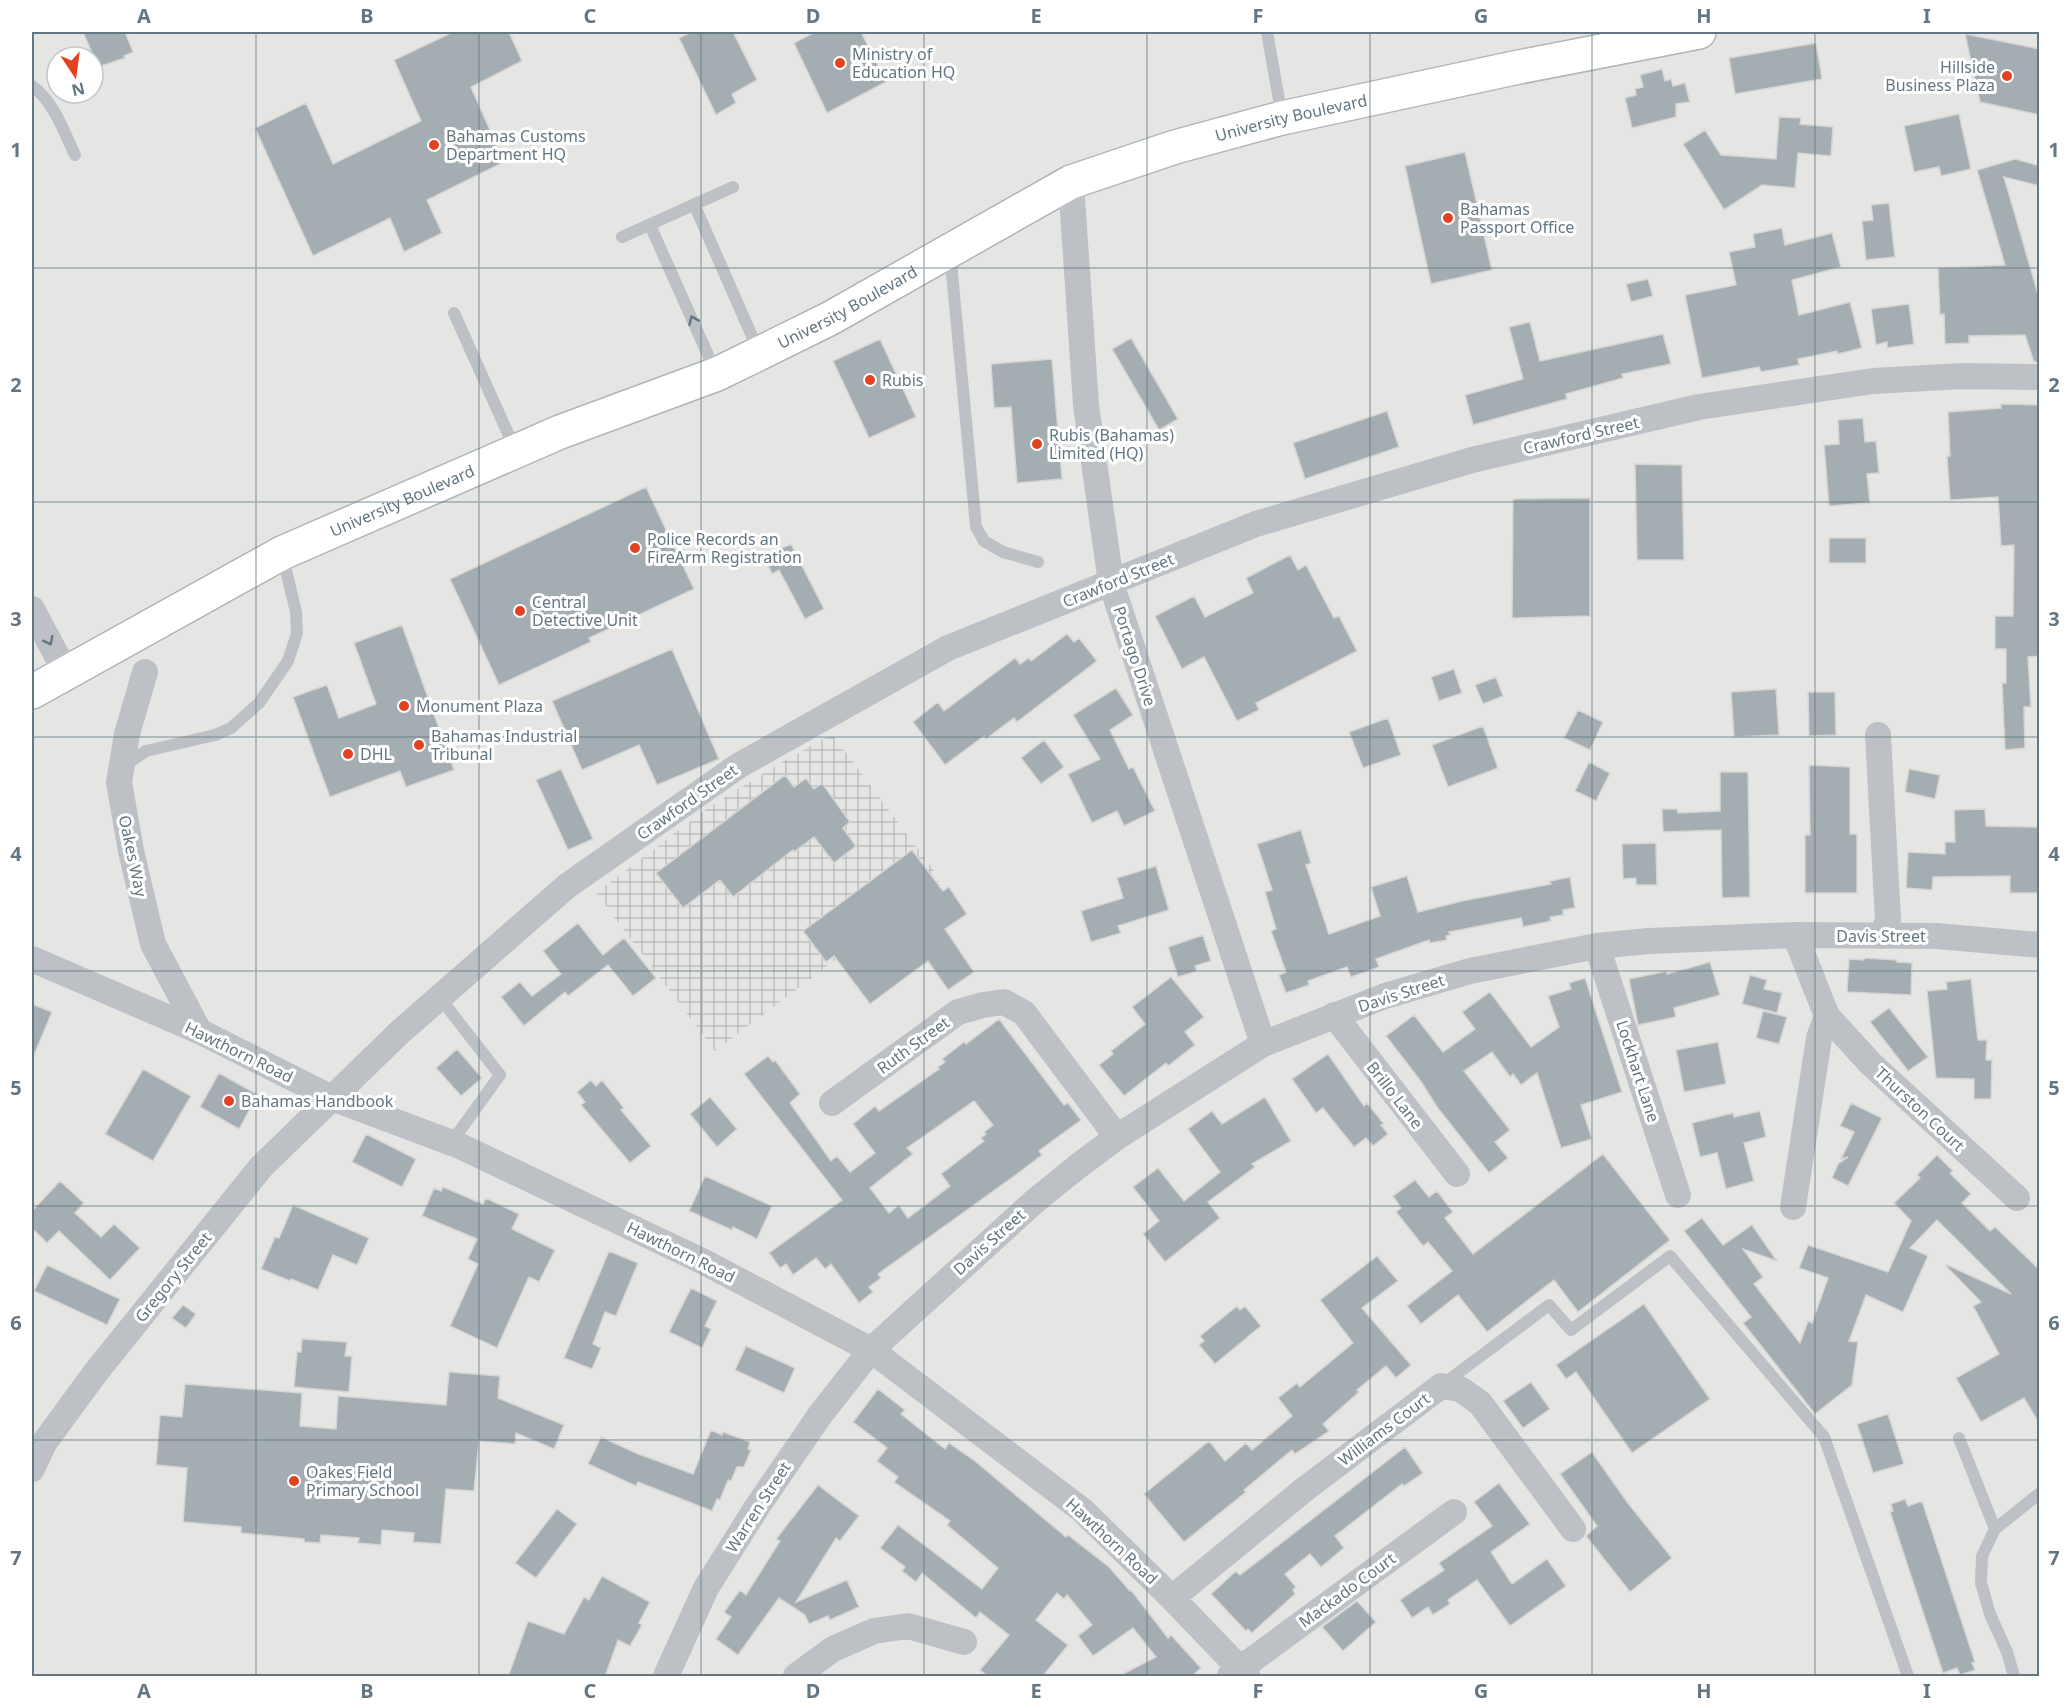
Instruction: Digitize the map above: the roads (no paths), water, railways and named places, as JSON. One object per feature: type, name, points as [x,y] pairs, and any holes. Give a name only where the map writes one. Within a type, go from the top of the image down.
[{"type":"main road","name":"University Boulevard","points":[[42,681],[282,553],[560,432],[717,374],[829,319],[1071,182],[1175,147],[1282,118],[1690,32]]},
{"type":"street","name":"Portago Drive","points":[[1071,182],[1086,405],[1111,583],[1263,1044]]},
{"type":"street","name":"Crawford Street","points":[[332,1098],[440,998],[567,886],[738,766],[948,648],[1268,521],[1472,460],[1699,407],[1873,381],[1962,376],[2040,377]]},
{"type":"street","points":[[32,609],[42,681]]},
{"type":"street","name":"Oakes Way","points":[[145,672],[127,734],[119,782],[131,851],[153,944],[199,1031]]},
{"type":"street","points":[[1878,735],[1888,920],[1882,936]]},
{"type":"street","name":"Davis Street","points":[[872,1350],[1035,1201],[1117,1137],[1263,1044],[1385,996],[1470,971],[1597,946],[1649,940],[1795,935],[1937,936],[2040,945]]},
{"type":"street","name":"Thurston Court","points":[[1795,935],[1827,1016],[1871,1064],[2017,1198]]},
{"type":"street","name":"Lockhart Lane","points":[[1597,946],[1678,1196]]},
{"type":"street","name":"Hawthorn Road","points":[[32,959],[199,1031],[332,1098],[451,1143],[704,1262],[872,1350],[1082,1510],[1172,1598],[1239,1674]]},
{"type":"street","name":"Ruth Street","points":[[832,1104],[958,1012],[1004,1002],[1024,1013],[1117,1137]]},
{"type":"street","name":"Brillo Lane","points":[[1334,1015],[1457,1174]]},
{"type":"street","points":[[1793,1207],[1819,1038],[1827,1016]]},
{"type":"street","name":"Gregory Street","points":[[32,1469],[44,1443],[96,1372],[261,1167],[332,1098]]},
{"type":"street","name":"Warren Street","points":[[671,1675],[706,1588],[757,1507],[820,1415],[872,1350]]},
{"type":"street","name":"Williams Court","points":[[1172,1598],[1305,1489],[1441,1386],[1460,1389],[1480,1403],[1573,1529]]},
{"type":"street","name":"Mackado Court","points":[[1239,1674],[1455,1512]]},
{"type":"street","points":[[796,1677],[833,1649],[874,1631],[908,1626],[964,1642]]},
{"type":"lane","points":[[1267,32],[1282,118]]},
{"type":"lane","points":[[32,86],[46,99],[75,155]]},
{"type":"lane","points":[[622,237],[733,187]]},
{"type":"lane","points":[[694,204],[760,353]]},
{"type":"lane","points":[[650,225],[717,374]]},
{"type":"lane","points":[[950,251],[976,527],[984,541],[1003,552],[1038,562]]},
{"type":"lane","points":[[454,313],[516,452]]},
{"type":"lane","points":[[121,768],[146,751],[214,735],[231,728],[259,703],[288,661],[297,633],[296,612],[282,553]]},
{"type":"lane","points":[[440,998],[500,1075],[451,1143]]},
{"type":"lane","points":[[1441,1386],[1549,1305],[1571,1330],[1670,1256],[1824,1437],[1908,1677]]},
{"type":"lane","points":[[1959,1438],[1995,1528]]},
{"type":"lane","points":[[2014,1677],[1981,1583],[1982,1556],[1995,1528],[2040,1493]]},
{"type":"place","name":"Ministry of Education HQ","points":[[840,63]]},
{"type":"place","name":"Hillside Business Plaza","points":[[2007,76]]},
{"type":"place","name":"Bahamas Customs Department HQ","points":[[434,145]]},
{"type":"place","name":"Bahamas Passport Office","points":[[1448,218]]},
{"type":"place","name":"Rubis","points":[[870,380]]},
{"type":"place","name":"Rubis (Bahamas) Limited (HQ)","points":[[1037,444]]},
{"type":"place","name":"Police Records an FireArm Registration","points":[[635,548]]},
{"type":"place","name":"Central Detective Unit","points":[[520,611]]},
{"type":"place","name":"Monument Plaza","points":[[404,706]]},
{"type":"place","name":"Bahamas Industrial Tribunal","points":[[419,745]]},
{"type":"place","name":"DHL","points":[[348,754]]},
{"type":"place","name":"Bahamas Handbook","points":[[229,1101]]},
{"type":"place","name":"Oakes Field Primary School","points":[[294,1481]]}]
